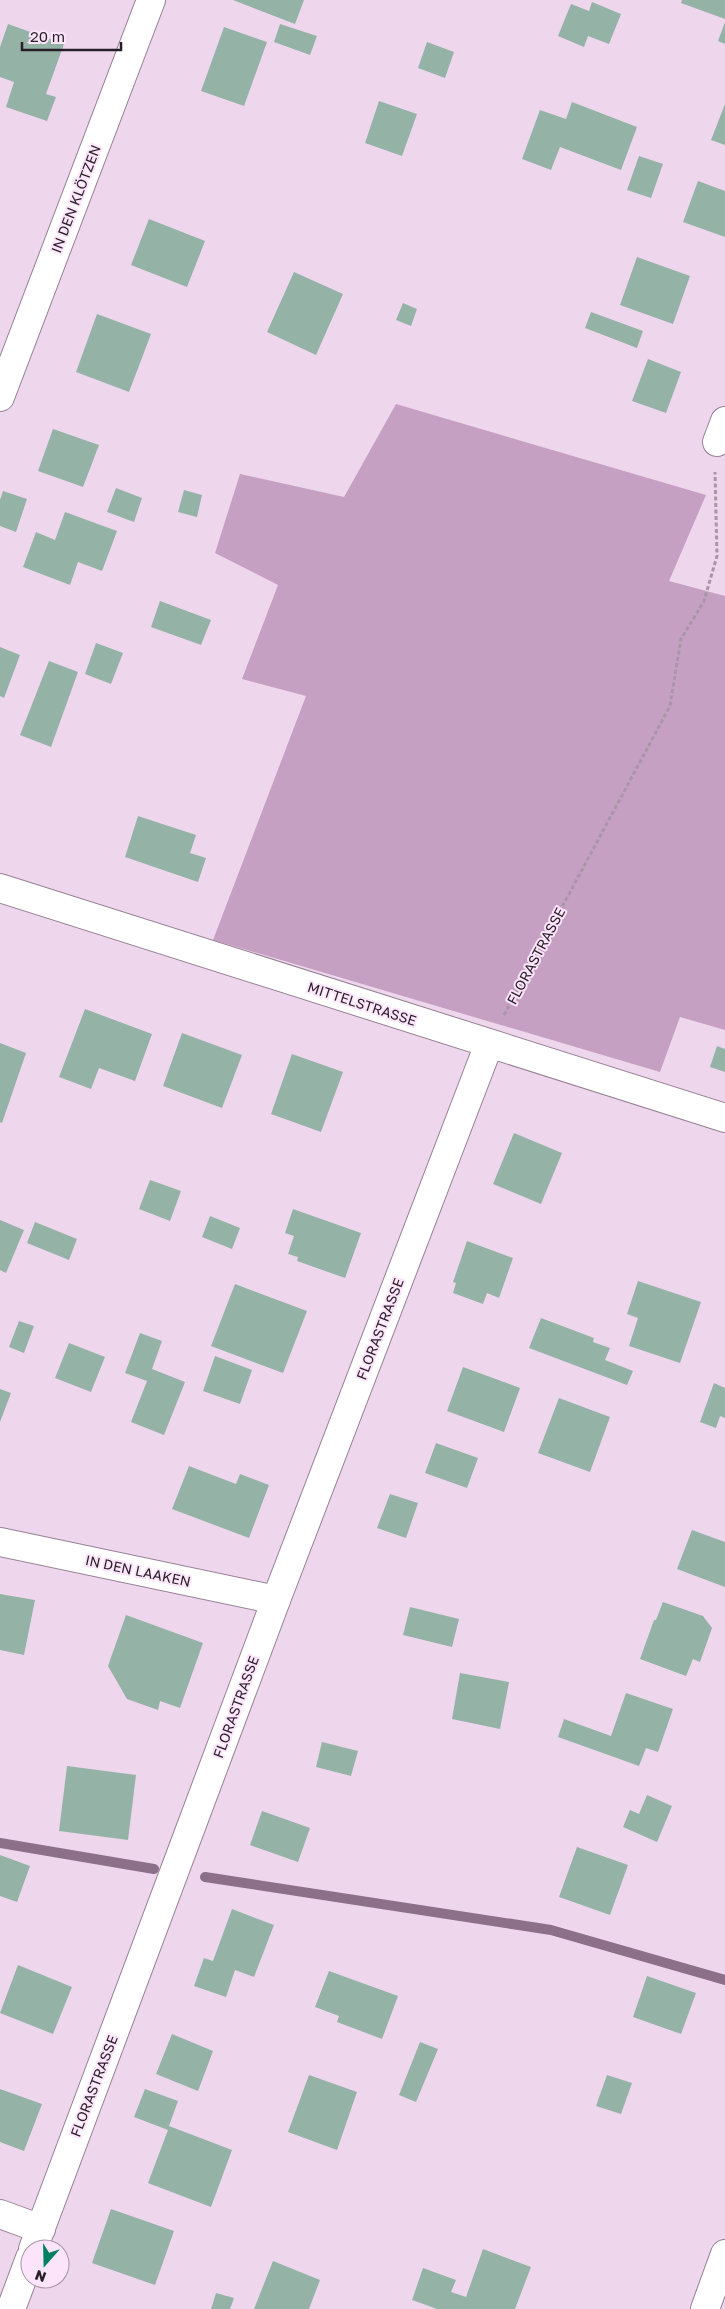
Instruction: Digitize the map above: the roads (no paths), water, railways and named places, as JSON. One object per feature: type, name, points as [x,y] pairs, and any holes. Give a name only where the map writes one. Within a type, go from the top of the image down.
[{"type":"street","name":"IN DEN KLÖTZEN","points":[[0,397],[151,0]]},
{"type":"street","name":"MITTELSTRASSE","points":[[0,888],[725,1118]]},
{"type":"street","name":"FLORASTRASSE","points":[[37,2239],[276,1600],[489,1044]]},
{"type":"street","name":"IN DEN LAAKEN","points":[[0,1542],[276,1600]]},
{"type":"street","points":[[0,2214],[37,2239]]},
{"type":"street","points":[[705,2309],[725,2254]]},
{"type":"street","points":[[11,2309],[20,2285]]},
{"type":"waterway","points":[[0,1843],[154,1869]]},
{"type":"waterway","points":[[205,1877],[551,1930],[725,1980]]}]
